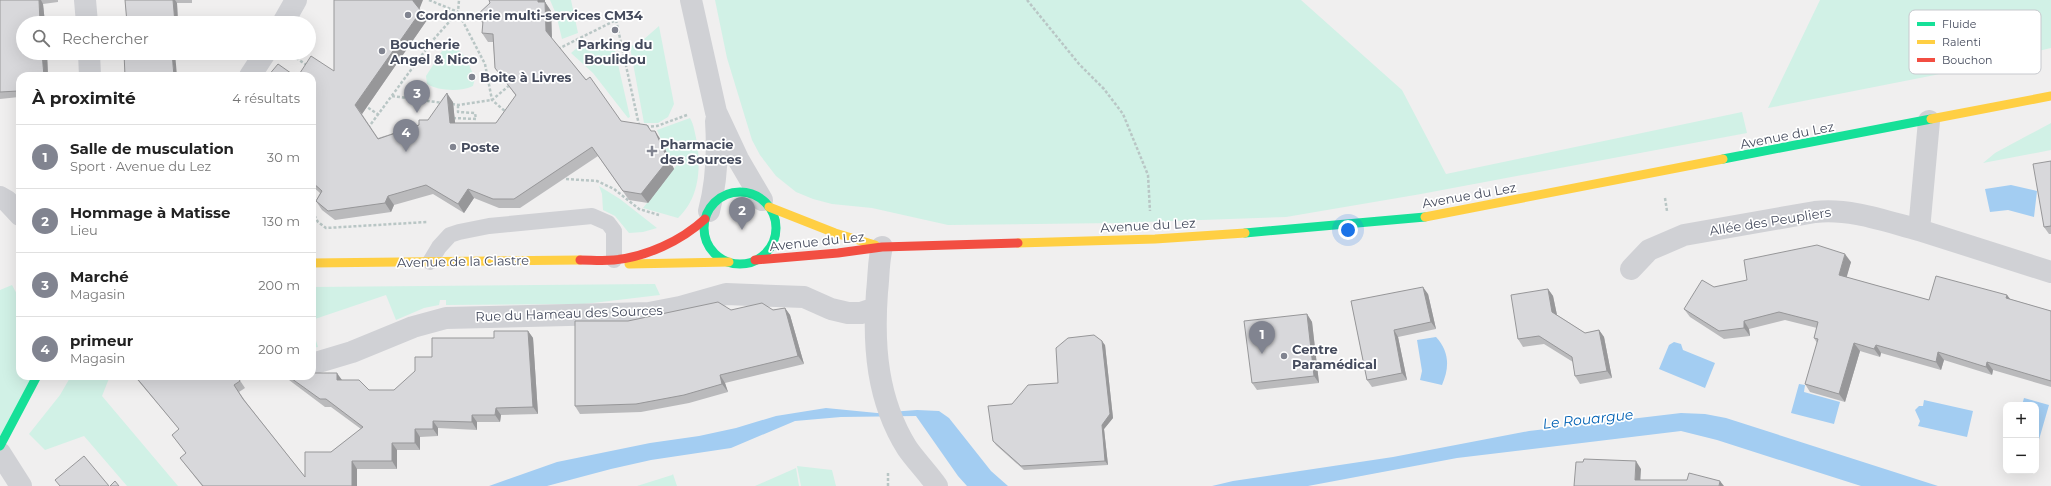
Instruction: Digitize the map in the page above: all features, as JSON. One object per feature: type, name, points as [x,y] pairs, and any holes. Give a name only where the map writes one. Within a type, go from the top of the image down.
[{"type":"street","points":[[85,0],[86,16]]},
{"type":"street","points":[[287,16],[296,0]]},
{"type":"street","points":[[691,0],[716,112],[716,182],[707,215],[705,233],[709,246],[717,256],[730,262],[742,263],[755,260],[768,250],[775,235],[776,222],[766,203],[738,159],[716,112]]},
{"type":"street","points":[[89,60],[90,72]]},
{"type":"street","points":[[253,72],[260,60]]},
{"type":"street","name":"Avenue du Lez","points":[[755,260],[838,253],[882,247],[1155,239],[1306,229],[1425,217],[1929,121],[2051,96]]},
{"type":"street","points":[[1919,230],[1929,121]]},
{"type":"street","points":[[707,215],[720,198],[730,194],[752,194],[766,203]]},
{"type":"street","name":"Avenue du Lez","points":[[766,203],[835,233],[882,247]]},
{"type":"street","name":"Allée des Peupliers","points":[[1630,269],[1649,250],[1684,235],[1833,210],[1851,212],[1919,230],[2051,272]]},
{"type":"street","name":"Avenue de la Clastre","points":[[614,260],[653,250],[688,233],[707,215]]},
{"type":"street","points":[[882,247],[878,264],[876,308],[876,350],[880,380],[891,414],[907,448],[938,486]]},
{"type":"street","name":"Avenue de la Clastre","points":[[316,262],[614,260],[636,265],[730,262]]},
{"type":"street","name":"Rue du Hameau des Sources","points":[[316,363],[352,352],[413,327],[446,318],[649,313],[680,307],[726,294],[804,297],[831,309],[848,313],[861,313],[876,308]]},
{"type":"street","points":[[0,446],[36,380]]},
{"type":"street","points":[[0,453],[22,486]]},
{"type":"lane","points":[[430,262],[438,247],[450,235],[469,230],[592,216],[608,223],[614,230],[614,260]]},
{"type":"path","points":[[428,0],[458,12]]},
{"type":"path","points":[[459,0],[458,12],[485,64],[492,100],[510,115]]},
{"type":"path","points":[[1027,0],[1079,64],[1104,89],[1123,114],[1148,175],[1150,214],[1155,239]]},
{"type":"path","points":[[366,131],[433,40],[458,12]]},
{"type":"path","points":[[554,52],[594,29],[616,20],[639,127]]},
{"type":"path","points":[[298,60],[314,71]]},
{"type":"path","points":[[392,96],[458,105],[492,100],[514,82]]},
{"type":"path","points":[[360,102],[379,115]]},
{"type":"path","points":[[451,118],[476,119],[475,113],[458,112],[458,105]]},
{"type":"path","points":[[566,179],[597,181],[614,189],[639,209],[666,218]]},
{"type":"path","points":[[316,218],[318,222],[326,228],[434,222],[469,230]]},
{"type":"green space","points":[[550,0],[571,0],[578,33],[562,39],[556,14]]},
{"type":"green space","points":[[715,0],[1301,0],[1402,90],[1446,174],[1742,112],[1747,133],[1421,194],[1286,217],[1116,223],[948,225],[872,208],[832,204],[813,199],[796,192],[776,176],[760,155],[752,140],[727,58]]},
{"type":"green space","points":[[1820,0],[2051,0],[2051,48],[2041,50],[2041,10],[1909,10],[1909,74],[1939,74],[1768,108]]},
{"type":"green space","points":[[659,26],[674,104],[668,117],[658,123],[644,123],[630,47],[643,40]]},
{"type":"green space","points":[[584,42],[615,51],[630,117],[628,118],[593,73],[571,53]]},
{"type":"green space","points":[[448,47],[454,48],[462,53],[475,78],[473,86],[450,90],[437,88],[427,84],[426,76],[442,51]]},
{"type":"green space","points":[[690,118],[697,142],[699,163],[697,183],[690,202],[678,218],[643,208],[676,166],[682,162],[671,162],[657,130]]},
{"type":"green space","points":[[2051,123],[2051,150],[1983,163],[1995,153]]},
{"type":"green space","points":[[599,186],[620,199],[657,228],[643,232],[629,233],[615,216],[603,210],[602,194]]},
{"type":"green space","points":[[655,284],[660,295],[584,304],[446,305],[446,300],[440,300],[439,305],[424,308],[396,320],[386,295],[316,319],[316,287]]},
{"type":"green space","points":[[12,285],[16,292],[16,380],[33,380],[0,446],[0,290]]},
{"type":"green space","points":[[69,380],[108,380],[102,396],[178,486],[127,486],[84,436],[45,450],[29,434],[60,395]]},
{"type":"green space","points":[[797,466],[832,470],[836,486],[801,486]]},
{"type":"green space","points":[[796,468],[799,486],[755,486]]},
{"type":"green space","points":[[673,474],[677,486],[637,486],[672,475]]},
{"type":"water","points":[[2011,185],[2037,191],[2034,217],[2008,210],[1990,212],[1985,189]]},
{"type":"water","points":[[1436,337],[1444,348],[1447,360],[1445,378],[1442,385],[1420,380],[1422,371],[1417,340]]},
{"type":"water","points":[[1674,342],[1681,344],[1683,350],[1715,363],[1705,388],[1659,369],[1669,345]]},
{"type":"water","points":[[1799,384],[1805,385],[1804,392],[1840,402],[1834,424],[1791,413]]},
{"type":"water","points":[[2024,398],[2038,402],[2023,402]]},
{"type":"water","points":[[1924,400],[1973,411],[1967,437],[1918,426],[1920,421],[1915,410],[1919,406],[1923,406]]},
{"type":"water","points":[[2039,402],[2049,405],[2039,440]]},
{"type":"water","points":[[826,408],[877,413],[917,410],[939,411],[949,418],[991,471],[1008,486],[967,486],[958,476],[916,416],[841,417],[795,421],[731,448],[651,460],[547,486],[489,486],[557,462],[650,443],[699,436],[736,428],[776,416]]},
{"type":"water","points":[[1681,413],[1705,414],[1726,418],[1938,486],[1861,486],[1717,440],[1681,431],[1457,458],[1308,486],[1212,486],[1233,481],[1393,457],[1529,431]]},
{"type":"building","points":[[0,0],[39,0],[40,16],[16,16],[16,60],[43,60],[44,72],[16,72],[16,91],[0,92]]},
{"type":"building","points":[[125,0],[173,0],[174,16],[126,16]]},
{"type":"building","points":[[334,0],[413,0],[421,11],[355,105],[378,139],[419,125],[419,120],[428,120],[447,93],[450,123],[496,123],[516,95],[495,68],[493,34],[482,33],[483,21],[477,15],[490,3],[489,0],[538,0],[538,2],[545,2],[546,31],[586,80],[590,77],[621,121],[647,125],[651,131],[655,131],[668,160],[641,194],[623,191],[592,147],[514,199],[493,199],[468,189],[458,204],[426,185],[388,196],[385,203],[328,211],[316,201],[322,191],[316,186],[316,72],[301,72],[308,60],[316,59],[334,71]]},
{"type":"building","points":[[124,60],[173,60],[174,72],[125,72]]},
{"type":"building","points":[[278,64],[289,72],[271,72]]},
{"type":"building","points":[[2051,161],[2051,226],[2044,227],[2033,164]]},
{"type":"building","points":[[1817,245],[1845,254],[1839,275],[1929,300],[1936,276],[2007,295],[2006,298],[2051,311],[2051,381],[1987,362],[1986,367],[1938,352],[1936,362],[1876,345],[1874,349],[1854,343],[1839,394],[1805,384],[1818,339],[1814,338],[1818,322],[1779,312],[1744,321],[1744,328],[1719,331],[1684,309],[1702,280],[1714,287],[1747,280],[1744,260]]},
{"type":"building","points":[[1423,287],[1431,322],[1394,330],[1402,373],[1367,380],[1351,301]]},
{"type":"building","points":[[1548,289],[1552,312],[1585,333],[1599,330],[1607,371],[1575,376],[1572,357],[1539,336],[1518,339],[1511,295]]},
{"type":"building","points":[[718,302],[731,310],[762,303],[773,310],[785,308],[798,356],[720,375],[722,384],[684,395],[636,404],[575,406],[575,321],[628,321]]},
{"type":"building","name":"Centre Paramédical","points":[[1307,314],[1314,376],[1252,383],[1244,321]]},
{"type":"building","points":[[494,331],[528,331],[533,407],[496,408],[495,415],[472,415],[472,422],[433,421],[433,429],[415,429],[415,443],[392,443],[392,461],[352,461],[352,486],[203,486],[180,458],[186,453],[172,435],[179,429],[138,380],[239,380],[234,385],[243,399],[305,477],[305,452],[331,452],[363,427],[326,399],[320,399],[294,380],[316,380],[316,373],[337,373],[337,380],[359,380],[369,390],[394,390],[415,371],[415,357],[432,357],[432,338],[494,338]]},
{"type":"building","points":[[1094,335],[1102,341],[1110,414],[1102,425],[1105,461],[1021,466],[993,441],[988,406],[1012,404],[1028,385],[1058,383],[1056,348],[1068,338]]},
{"type":"building","points":[[84,456],[109,486],[60,486],[55,480]]},
{"type":"building","points":[[1584,459],[1636,461],[1635,480],[1687,480],[1689,473],[1720,481],[1719,486],[1574,486],[1576,462],[1583,462]]},
{"type":"building","points":[[115,481],[119,486],[110,486]]},
{"type":"traffic: fast","points":[[1723,159],[1931,119]]},
{"type":"traffic: fast","points":[[740,192],[760,198],[770,208],[776,228],[770,248],[760,258],[740,264],[720,258],[710,248],[704,228],[710,208],[720,198],[740,192]]},
{"type":"traffic: fast","points":[[1245,233],[1425,217]]},
{"type":"traffic: fast","points":[[0,446],[35,380]]},
{"type":"traffic: slow","points":[[1931,119],[2051,96]]},
{"type":"traffic: slow","points":[[1425,217],[1723,159]]},
{"type":"traffic: slow","points":[[769,207],[835,233],[875,245]]},
{"type":"traffic: slow","points":[[1018,243],[1155,239],[1245,233]]},
{"type":"traffic: slow","points":[[316,263],[580,260]]},
{"type":"traffic: slow","points":[[629,264],[729,262]]},
{"type":"traffic: jam","points":[[580,260],[614,260],[651,252],[674,241],[696,227],[705,219]]},
{"type":"traffic: jam","points":[[755,260],[838,253],[882,247],[1018,243]]},
{"type":"place","name":"Cordonnerie multi-services CM34","points":[[408,15]]},
{"type":"place","name":"Parking du Boulidou","points":[[615,30]]},
{"type":"place","name":"Boucherie Angel & Nico","points":[[382,51]]},
{"type":"place","name":"Boite à Livres","points":[[472,77]]},
{"type":"place","name":"Marché","points":[[417,113]]},
{"type":"place","name":"Poste","points":[[453,147]]},
{"type":"place","name":"Pharmacie des Sources","points":[[652,151]]},
{"type":"place","name":"primeur","points":[[406,152]]},
{"type":"place","name":"Hommage à Matisse","points":[[742,230]]},
{"type":"place","name":"Salle de musculation","points":[[1262,354]]},
{"type":"place","name":"Centre Paramédical","points":[[1284,356]]},
{"type":"water label","name":"Le Rouargue","points":[[1588,419]]}]
